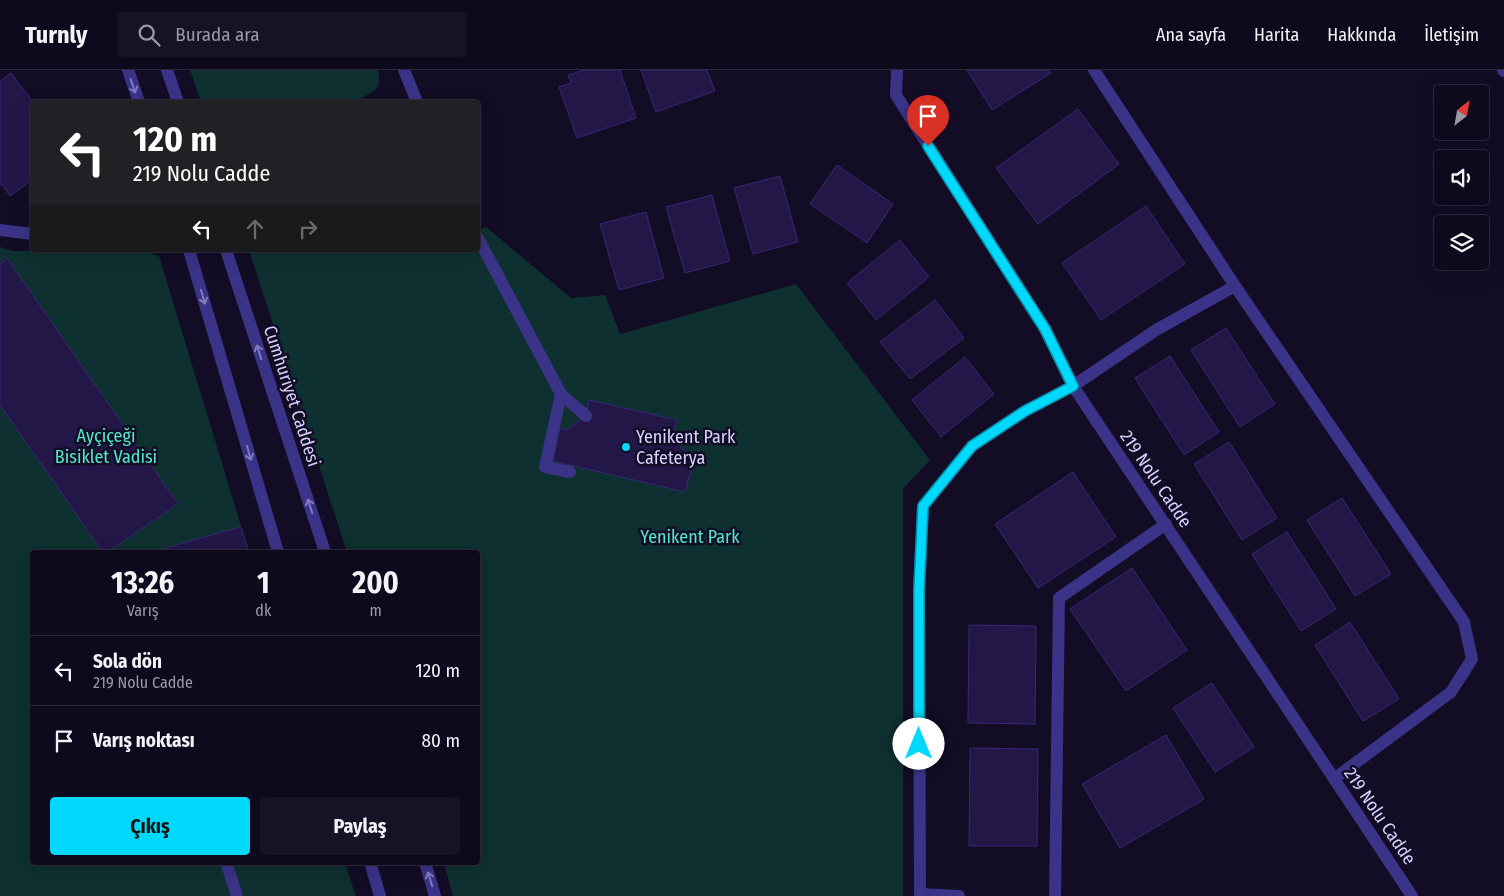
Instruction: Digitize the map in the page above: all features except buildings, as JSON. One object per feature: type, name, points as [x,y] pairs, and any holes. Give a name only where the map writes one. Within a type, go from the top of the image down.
[{"type":"street","points":[[128,70],[138,100]]},
{"type":"street","points":[[167,70],[177,100]]},
{"type":"street","points":[[404,70],[416,100]]},
{"type":"street","name":"219 Nolu Cadde","points":[[897,70],[896,96],[1045,329],[1073,386],[1412,896]]},
{"type":"street","points":[[1094,70],[1235,286],[1464,622],[1472,659],[1451,692],[1334,779]]},
{"type":"street","points":[[0,230],[30,234]]},
{"type":"street","points":[[480,242],[561,394],[586,416]]},
{"type":"street","points":[[190,252],[277,550]]},
{"type":"street","name":"Cumhuriyet Caddesi","points":[[227,252],[324,550]]},
{"type":"street","points":[[959,896],[920,895],[919,590],[923,506],[972,446],[1025,411],[1073,386],[1156,330],[1235,286]]},
{"type":"street","points":[[561,394],[545,467],[570,472]]},
{"type":"street","points":[[1055,896],[1059,598],[1166,524]]},
{"type":"street","points":[[227,865],[237,896]]},
{"type":"street","points":[[371,865],[380,896]]},
{"type":"street","points":[[426,865],[435,896]]},
{"type":"green space","points":[[190,70],[378,70],[379,82],[377,89],[360,100],[200,100]]},
{"type":"green space","name":"Yenikent Park","points":[[486,227],[571,298],[605,295],[620,334],[796,284],[930,460],[903,489],[903,896],[453,896],[445,865],[480,865],[480,550],[346,550],[250,252],[422,252],[423,254],[427,252],[480,252],[480,229]]},
{"type":"green space","name":"Ayçiçeği Bisiklet Vadisi","points":[[0,247],[13,251],[30,252],[147,252],[159,256],[248,550],[30,550],[30,865],[346,865],[356,896],[0,896]]},
{"type":"place","name":"Yenikent Park Cafeterya","points":[[626,447]]},
{"type":"route","points":[[919,744],[919,590],[923,506],[972,446],[1025,411],[1073,386],[1045,329],[928,146]]}]
